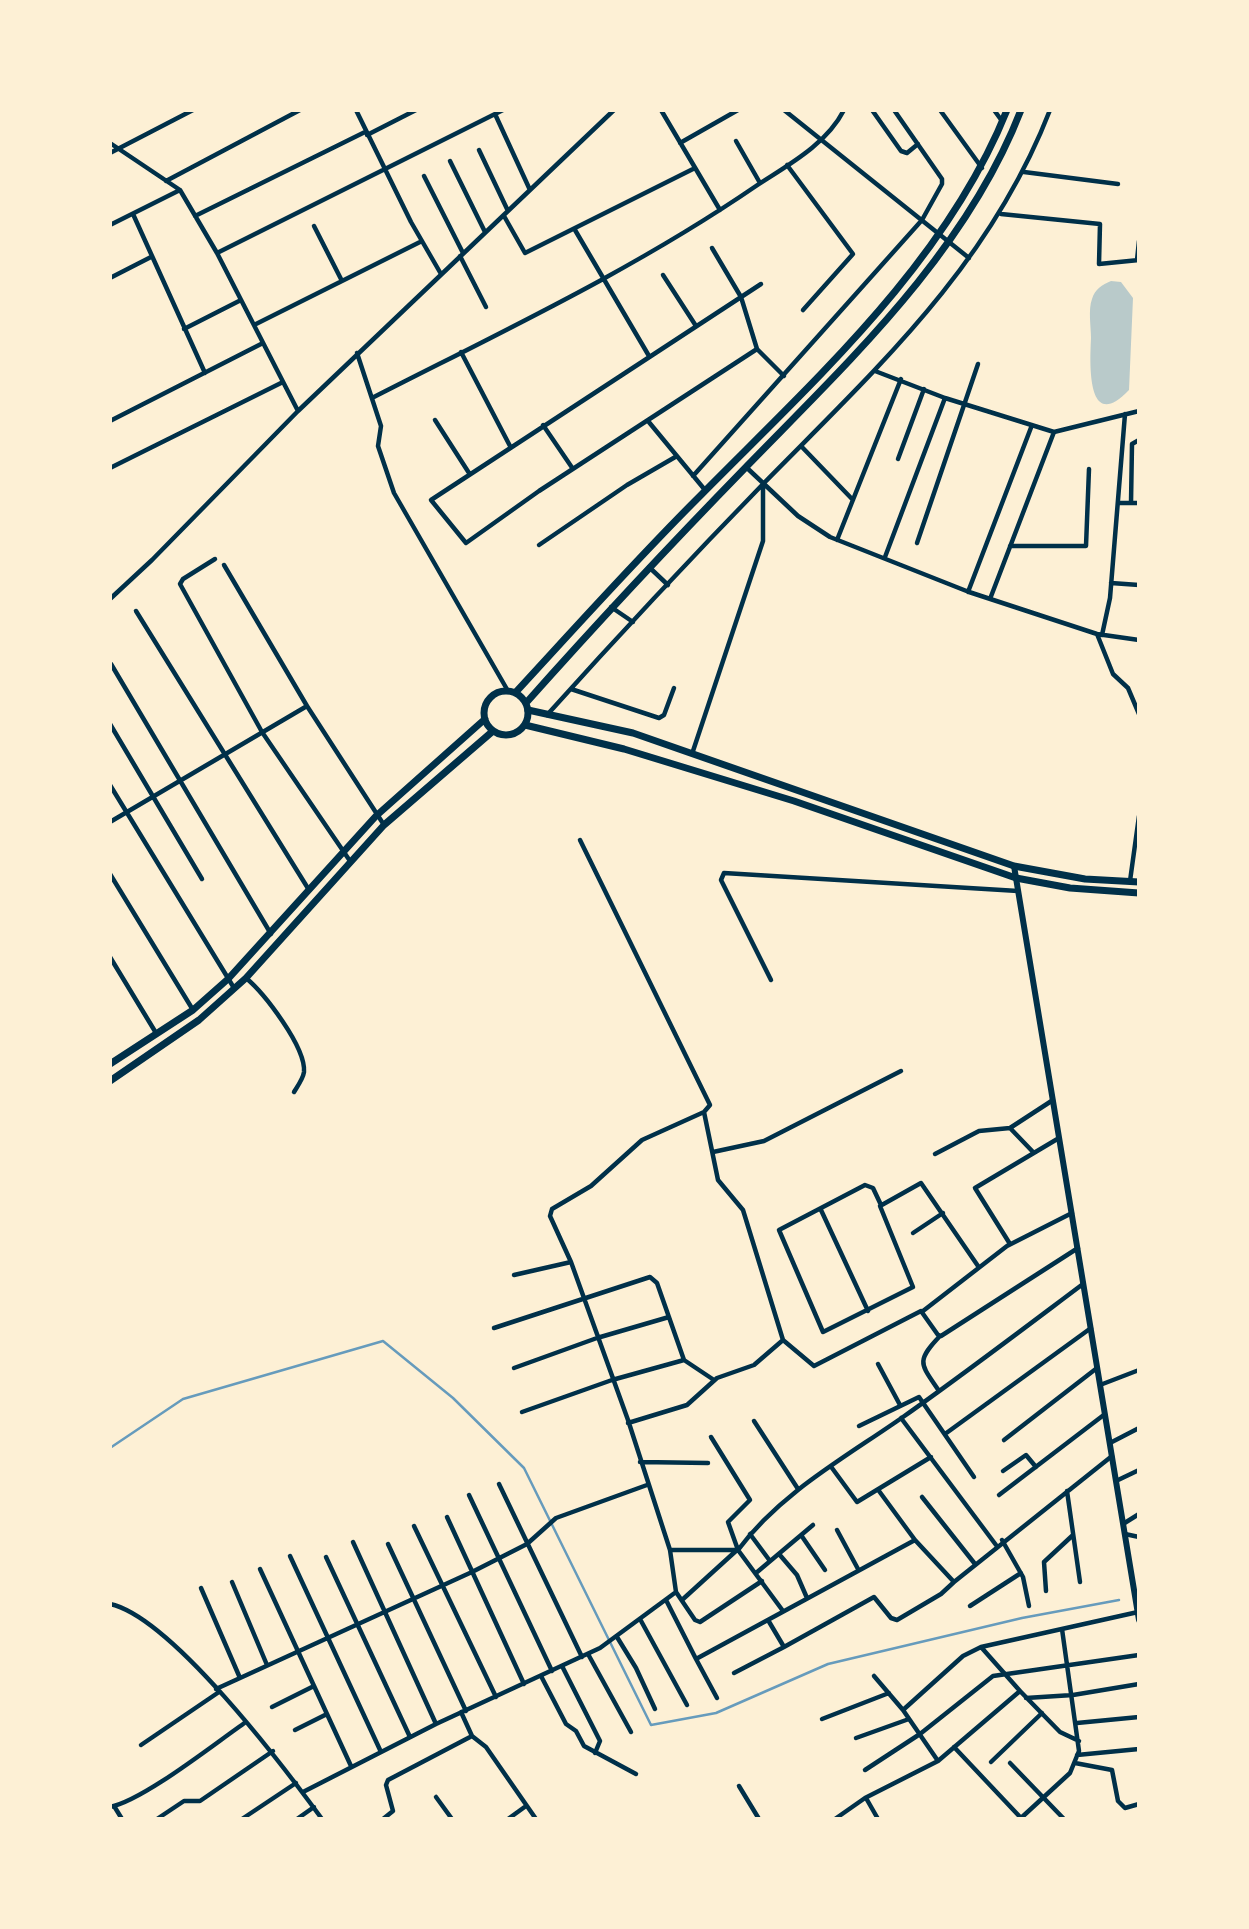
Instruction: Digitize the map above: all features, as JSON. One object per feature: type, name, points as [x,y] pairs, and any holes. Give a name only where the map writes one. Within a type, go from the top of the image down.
[{"type":"main road","points":[[110,1064],[193,1010],[228,979],[376,816],[485,719],[489,699],[512,692],[867,322],[964,201],[982,169],[1007,110]]},
{"type":"main road","points":[[485,719],[493,731],[514,734],[526,725],[527,707],[611,607],[892,314],[982,195],[1006,149],[1021,110]]},
{"type":"main road","points":[[512,692],[527,707],[546,716],[633,733],[1014,866],[1085,878],[1139,882]]},
{"type":"main road","points":[[526,725],[624,749],[794,801],[1016,878],[1070,888],[1139,893]]},
{"type":"main road","points":[[110,1082],[200,1020],[246,978],[384,825],[493,731]]},
{"type":"main road","points":[[1014,866],[1138,1616]]},
{"type":"street","points":[[110,153],[193,110]]},
{"type":"street","points":[[166,181],[300,110]]},
{"type":"street","points":[[356,110],[366,134],[441,274]]},
{"type":"street","points":[[195,216],[416,110]]},
{"type":"street","points":[[217,253],[384,167],[503,110]]},
{"type":"street","points":[[110,599],[357,353],[614,110]]},
{"type":"street","points":[[661,110],[720,211]]},
{"type":"street","points":[[680,143],[738,110]]},
{"type":"street","points":[[785,110],[969,258]]},
{"type":"street","points":[[372,398],[603,281],[720,211],[821,141],[844,110]]},
{"type":"street","points":[[872,110],[901,152],[908,153],[918,144]]},
{"type":"street","points":[[694,476],[922,220],[943,182],[894,110]]},
{"type":"street","points":[[940,110],[982,169]]},
{"type":"street","points":[[994,110],[1003,121]]},
{"type":"street","points":[[546,716],[763,485],[875,371],[969,258],[1001,214],[1024,172],[1050,110]]},
{"type":"street","points":[[495,114],[530,190]]},
{"type":"street","points":[[736,141],[760,183]]},
{"type":"street","points":[[110,143],[180,190],[217,253],[298,411]]},
{"type":"street","points":[[479,150],[525,253],[695,168]]},
{"type":"street","points":[[450,161],[485,232]]},
{"type":"street","points":[[787,165],[853,254],[803,310]]},
{"type":"street","points":[[1024,172],[1118,184]]},
{"type":"street","points":[[424,176],[486,307]]},
{"type":"street","points":[[110,225],[180,190]]},
{"type":"street","points":[[133,214],[205,373]]},
{"type":"street","points":[[1001,214],[1100,223],[1099,264],[1138,260],[1139,240]]},
{"type":"street","points":[[314,226],[342,281]]},
{"type":"street","points":[[575,230],[649,356]]},
{"type":"street","points":[[254,325],[422,241]]},
{"type":"street","points":[[712,248],[741,297],[757,349],[784,376]]},
{"type":"street","points":[[110,278],[151,257]]},
{"type":"street","points":[[663,275],[696,326]]},
{"type":"street","points":[[757,349],[464,544],[431,498],[761,284]]},
{"type":"street","points":[[184,329],[241,300]]},
{"type":"street","points":[[110,421],[263,343]]},
{"type":"street","points":[[461,352],[510,446]]},
{"type":"street","points":[[357,353],[381,426],[377,446],[394,493],[512,692]]},
{"type":"street","points":[[917,542],[978,364]]},
{"type":"street","points":[[875,371],[945,398],[1054,432],[1139,411]]},
{"type":"street","points":[[837,540],[901,379]]},
{"type":"street","points":[[110,468],[283,382]]},
{"type":"street","points":[[898,459],[924,389]]},
{"type":"street","points":[[885,557],[945,398]]},
{"type":"street","points":[[1125,414],[1111,583],[1099,634],[1113,674],[1128,688],[1139,714]]},
{"type":"street","points":[[435,419],[468,473]]},
{"type":"street","points":[[648,421],[705,490]]},
{"type":"street","points":[[543,425],[573,469]]},
{"type":"street","points":[[968,592],[1032,425]]},
{"type":"street","points":[[990,599],[1054,432]]},
{"type":"street","points":[[1131,503],[1132,444],[1139,440]]},
{"type":"street","points":[[801,446],[853,500]]},
{"type":"street","points":[[539,545],[627,485],[677,456]]},
{"type":"street","points":[[746,467],[798,516],[837,540],[968,592],[1099,634],[1139,640]]},
{"type":"street","points":[[1010,547],[1086,546],[1089,469]]},
{"type":"street","points":[[692,754],[763,541],[763,485]]},
{"type":"street","points":[[1119,503],[1139,503]]},
{"type":"street","points":[[215,559],[183,579],[180,584],[262,732],[342,853],[350,861]]},
{"type":"street","points":[[224,565],[307,706],[384,825]]},
{"type":"street","points":[[649,567],[668,585]]},
{"type":"street","points":[[1111,583],[1139,585]]},
{"type":"street","points":[[611,607],[633,622]]},
{"type":"street","points":[[136,611],[310,891]]},
{"type":"street","points":[[111,664],[271,934]]},
{"type":"street","points":[[570,688],[659,718],[664,715],[674,688]]},
{"type":"street","points":[[110,822],[307,706]]},
{"type":"street","points":[[110,724],[202,878]]},
{"type":"street","points":[[110,785],[234,988]]},
{"type":"street","points":[[1130,881],[1139,816]]},
{"type":"street","points":[[580,840],[710,1105],[704,1112],[642,1140],[591,1186],[552,1209],[550,1216],[570,1262],[628,1423],[670,1550],[676,1592],[695,1620],[700,1622],[762,1581]]},
{"type":"street","points":[[771,980],[721,880],[724,873],[1018,891]]},
{"type":"street","points":[[110,874],[193,1010]]},
{"type":"street","points":[[110,957],[157,1034]]},
{"type":"street","points":[[246,978],[259,989],[301,1056],[304,1074],[294,1093]]},
{"type":"street","points":[[713,1153],[764,1141],[901,1071]]},
{"type":"street","points":[[935,1154],[979,1132],[1010,1128],[1053,1100]]},
{"type":"street","points":[[704,1112],[718,1180],[743,1210],[783,1340],[814,1366],[923,1311],[1010,1244],[1072,1213]]},
{"type":"street","points":[[1010,1128],[1034,1153]]},
{"type":"street","points":[[1010,1244],[975,1188],[1059,1138]]},
{"type":"street","points":[[881,1205],[921,1183],[978,1266]]},
{"type":"street","points":[[868,1184],[881,1205],[880,1209],[913,1287],[824,1333],[778,1233],[782,1228],[868,1184]]},
{"type":"street","points":[[821,1210],[867,1311]]},
{"type":"street","points":[[913,1233],[943,1213]]},
{"type":"street","points":[[939,1391],[922,1364],[923,1353],[940,1336],[1078,1248]]},
{"type":"street","points":[[514,1275],[570,1262]]},
{"type":"street","points":[[494,1328],[650,1277],[657,1283],[684,1360],[714,1380]]},
{"type":"street","points":[[682,1600],[738,1550],[750,1534],[798,1489],[924,1403],[1083,1284]]},
{"type":"street","points":[[923,1311],[940,1336]]},
{"type":"street","points":[[514,1368],[597,1338],[669,1317]]},
{"type":"street","points":[[945,1434],[1091,1328]]},
{"type":"street","points":[[628,1423],[687,1405],[714,1380],[754,1365],[783,1340]]},
{"type":"street","points":[[523,1412],[612,1380],[684,1360]]},
{"type":"street","points":[[878,1364],[900,1405]]},
{"type":"street","points":[[1004,1440],[1097,1368]]},
{"type":"street","points":[[1100,1385],[1139,1370]]},
{"type":"street","points":[[859,1426],[917,1396],[974,1477]]},
{"type":"street","points":[[999,1495],[1105,1413]]},
{"type":"street","points":[[901,1418],[996,1545]]},
{"type":"street","points":[[754,1421],[798,1489]]},
{"type":"street","points":[[1110,1443],[1139,1427]]},
{"type":"street","points":[[711,1437],[750,1500],[728,1522],[738,1550],[783,1611]]},
{"type":"street","points":[[1003,1471],[1026,1455],[1036,1467]]},
{"type":"street","points":[[734,1673],[874,1597],[891,1618],[897,1620],[941,1594],[996,1545],[1112,1456]]},
{"type":"street","points":[[832,1468],[857,1502],[931,1457]]},
{"type":"street","points":[[640,1462],[708,1463]]},
{"type":"street","points":[[1116,1481],[1139,1470]]},
{"type":"street","points":[[499,1484],[585,1656],[631,1732]]},
{"type":"street","points":[[141,1745],[217,1690],[240,1678],[472,1572],[527,1544],[542,1527],[555,1518],[647,1485]]},
{"type":"street","points":[[879,1491],[915,1540],[954,1582]]},
{"type":"street","points":[[1066,1491],[1080,1582]]},
{"type":"street","points":[[469,1495],[501,1557],[552,1671]]},
{"type":"street","points":[[922,1497],[975,1564]]},
{"type":"street","points":[[1123,1524],[1139,1514]]},
{"type":"street","points":[[447,1517],[524,1684]]},
{"type":"street","points":[[756,1573],[813,1525]]},
{"type":"street","points":[[414,1526],[496,1697]]},
{"type":"street","points":[[836,1530],[858,1569]]},
{"type":"street","points":[[750,1534],[770,1561]]},
{"type":"street","points":[[1125,1534],[1139,1537]]},
{"type":"street","points":[[801,1535],[825,1570]]},
{"type":"street","points":[[1046,1591],[1044,1562],[1073,1535]]},
{"type":"street","points":[[696,1659],[915,1540]]},
{"type":"street","points":[[1003,1540],[1027,1587],[1029,1606]]},
{"type":"street","points":[[353,1542],[436,1724]]},
{"type":"street","points":[[388,1544],[415,1599],[464,1711],[472,1736],[486,1747],[536,1819]]},
{"type":"street","points":[[670,1550],[738,1550]]},
{"type":"street","points":[[779,1554],[797,1575],[807,1598]]},
{"type":"street","points":[[290,1556],[381,1752]]},
{"type":"street","points":[[326,1557],[410,1737]]},
{"type":"street","points":[[260,1569],[351,1766]]},
{"type":"street","points":[[970,1606],[1021,1573]]},
{"type":"street","points":[[232,1582],[267,1665]]},
{"type":"street","points":[[201,1588],[240,1678]]},
{"type":"street","points":[[303,1792],[436,1724],[600,1648],[676,1592]]},
{"type":"street","points":[[666,1600],[717,1698]]},
{"type":"street","points":[[110,1604],[136,1613],[155,1628],[217,1690],[273,1751],[322,1819]]},
{"type":"street","points":[[903,1710],[963,1656],[981,1647],[1138,1616]]},
{"type":"street","points":[[640,1619],[687,1705]]},
{"type":"street","points":[[768,1620],[784,1647]]},
{"type":"street","points":[[954,1747],[1021,1819],[1070,1773],[1075,1763],[1079,1741],[1062,1629]]},
{"type":"street","points":[[615,1639],[638,1671],[655,1709]]},
{"type":"street","points":[[981,1647],[1020,1692],[1065,1736],[1079,1741]]},
{"type":"street","points":[[865,1770],[920,1734],[987,1681],[1004,1673],[1139,1656]]},
{"type":"street","points":[[562,1666],[600,1741],[595,1753]]},
{"type":"street","points":[[541,1676],[566,1724],[576,1731],[584,1746],[636,1774]]},
{"type":"street","points":[[874,1676],[903,1710],[938,1761]]},
{"type":"street","points":[[1026,1698],[1073,1695],[1139,1684]]},
{"type":"street","points":[[272,1707],[314,1686]]},
{"type":"street","points":[[835,1819],[843,1816],[865,1798],[938,1761],[1020,1692]]},
{"type":"street","points":[[822,1719],[889,1693]]},
{"type":"street","points":[[991,1762],[1042,1713]]},
{"type":"street","points":[[295,1730],[327,1714]]},
{"type":"street","points":[[1077,1723],[1139,1717]]},
{"type":"street","points":[[856,1738],[909,1719]]},
{"type":"street","points":[[122,1819],[112,1807],[147,1789],[246,1722]]},
{"type":"street","points":[[383,1819],[393,1811],[386,1785],[388,1780],[472,1736]]},
{"type":"street","points":[[1077,1755],[1139,1749]]},
{"type":"street","points":[[157,1819],[164,1817],[184,1801],[200,1801],[273,1751]]},
{"type":"street","points":[[1010,1763],[1064,1819]]},
{"type":"street","points":[[1075,1763],[1112,1770],[1118,1801],[1125,1808],[1139,1804]]},
{"type":"street","points":[[242,1819],[296,1783]]},
{"type":"street","points":[[739,1786],[759,1819]]},
{"type":"street","points":[[436,1797],[452,1819]]},
{"type":"street","points":[[865,1798],[878,1819]]},
{"type":"street","points":[[509,1819],[526,1806]]},
{"type":"street","points":[[297,1819],[314,1807]]},
{"type":"street","points":[[113,1819],[118,1813]]},
{"type":"shaded area","points":[[1111,281],[1121,282],[1133,298],[1129,390],[1115,402],[1105,404],[1098,399],[1091,376],[1090,308],[1095,293]]},
{"type":"waterway","points":[[110,1448],[183,1399],[383,1341],[453,1398],[524,1468],[651,1725],[716,1713],[828,1664],[1022,1618],[1119,1600]]}]
